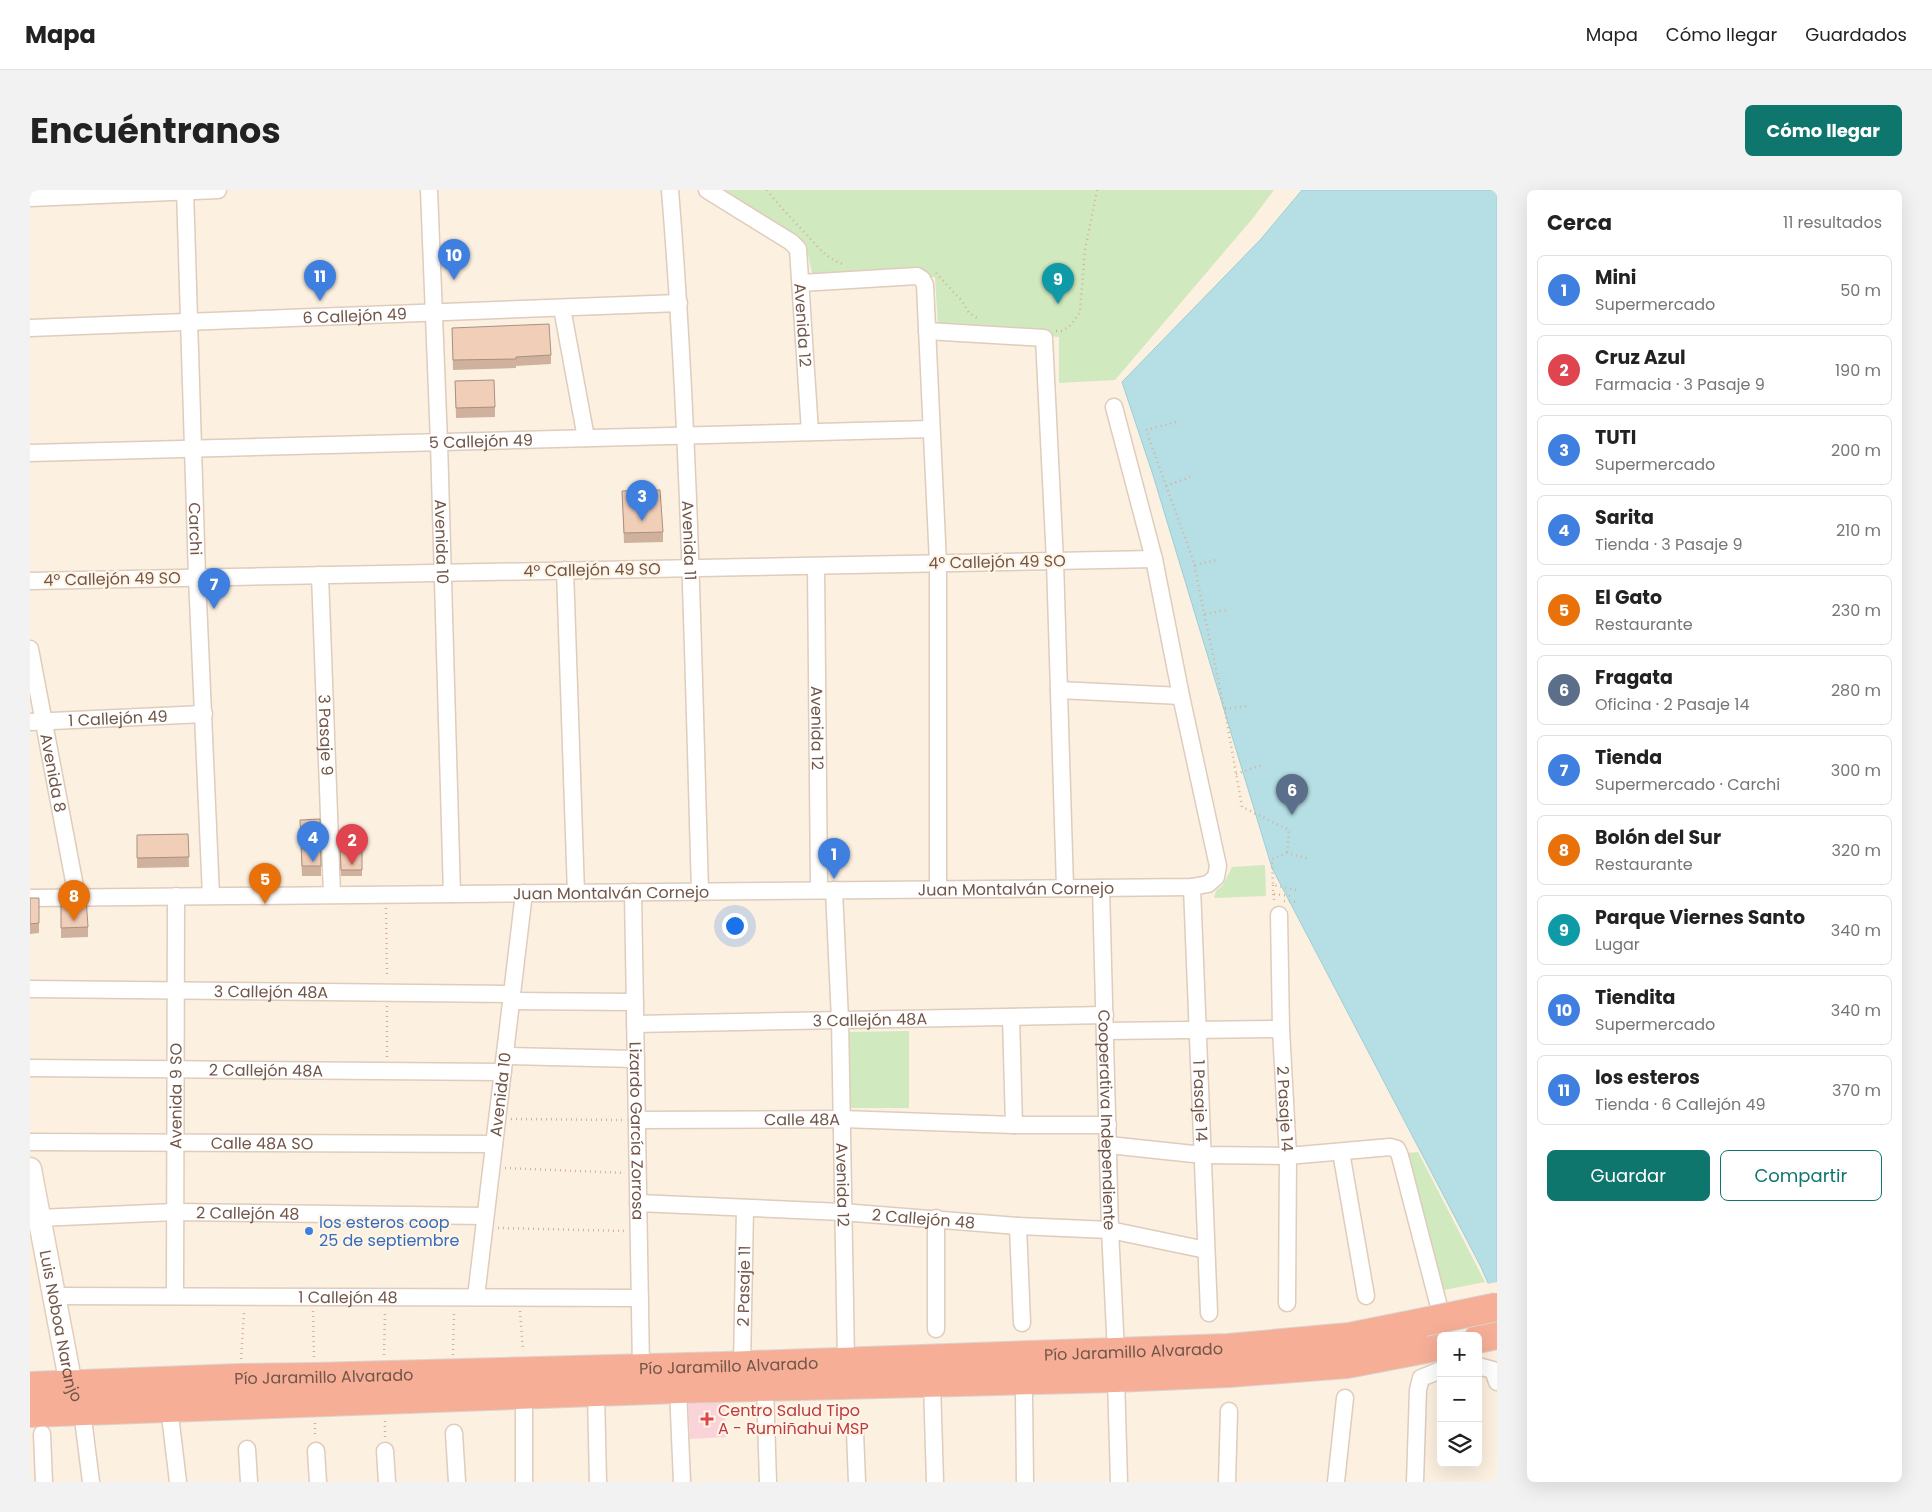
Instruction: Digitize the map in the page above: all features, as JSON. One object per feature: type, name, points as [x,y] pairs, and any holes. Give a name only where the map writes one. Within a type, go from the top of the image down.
[{"type":"highway","name":"Pío Jaramillo Alvarado","points":[[384,1387],[452,1374],[742,1365],[850,1372],[932,1383],[1116,1365],[1228,1348],[1435,1329],[1497,1307]]},
{"type":"highway","points":[[1482,1337],[1497,1335]]},
{"type":"highway","name":"Pío Jaramillo Alvarado","points":[[36,1424],[82,1411],[170,1406],[315,1390],[384,1387],[596,1392],[765,1387],[850,1372],[1116,1365],[1229,1373],[1347,1364],[1437,1347]]},
{"type":"highway","name":"Pío Jaramillo Alvarado","points":[[30,1386],[240,1378],[315,1390]]},
{"type":"street","points":[[30,198],[70,193],[218,190]]},
{"type":"street","name":"Avenida 10","points":[[429,190],[439,442],[452,894]]},
{"type":"street","name":"Avenida 11","points":[[670,190],[679,303],[686,435],[700,891]]},
{"type":"street","name":"Avenida 12","points":[[708,190],[796,245],[798,249],[810,432]]},
{"type":"street","name":"Carchi","points":[[185,191],[197,577],[211,896]]},
{"type":"street","points":[[800,283],[917,276],[922,279],[925,285],[938,563],[938,889]]},
{"type":"street","name":"6 Callejón 49","points":[[30,328],[679,303]]},
{"type":"street","points":[[562,308],[586,438]]},
{"type":"street","points":[[927,331],[1044,338],[1055,561],[1064,888]]},
{"type":"street","points":[[1114,406],[1154,559],[1181,696],[1218,866],[1216,877],[1212,881],[1208,884],[1192,887]]},
{"type":"street","name":"5 Callejón 49","points":[[30,453],[931,428]]},
{"type":"street","name":"4º Callejón 49 SO","points":[[30,580],[1154,559]]},
{"type":"street","name":"Avenida 12","points":[[816,566],[826,890],[840,1020],[842,1212],[850,1372]]},
{"type":"street","points":[[566,570],[576,892]]},
{"type":"street","name":"3 Pasaje 9","points":[[320,575],[332,895]]},
{"type":"street","name":"Avenida 8","points":[[30,649],[37,721],[77,897]]},
{"type":"street","points":[[1059,690],[1181,696]]},
{"type":"street","name":"1 Callejón 49","points":[[37,721],[204,714]]},
{"type":"street","name":"Juan Montalván Cornejo","points":[[30,898],[1192,887]]},
{"type":"street","name":"1 Pasaje 14","points":[[1192,887],[1209,1313]]},
{"type":"street","name":"Cooperativa Independiente","points":[[1101,888],[1118,1482]]},
{"type":"street","name":"Lizardo García Zorrosa","points":[[633,892],[641,1368]]},
{"type":"street","name":"Avenida 10","points":[[476,1297],[524,893]]},
{"type":"street","name":"Avenida 9 SO","points":[[175,1296],[176,896]]},
{"type":"street","name":"2 Pasaje 14","points":[[1279,915],[1281,1028],[1288,1156],[1286,1302]]},
{"type":"street","name":"3 Callejón 48A","points":[[30,989],[175,990],[635,1002]]},
{"type":"street","points":[[1011,1017],[1014,1124]]},
{"type":"street","name":"3 Callejón 48A","points":[[635,1024],[1011,1017],[1198,1029],[1281,1028]]},
{"type":"street","name":"2 Callejón 48A","points":[[30,1068],[175,1069],[504,1064],[636,1059]]},
{"type":"street","name":"Calle 48A","points":[[637,1120],[842,1118],[1108,1125]]},
{"type":"street","name":"Calle 48A SO","points":[[30,1142],[494,1144]]},
{"type":"street","points":[[1109,1145],[1203,1155],[1288,1156],[1390,1147],[1397,1149],[1435,1329]]},
{"type":"street","points":[[1341,1152],[1366,1296]]},
{"type":"street","name":"Luis Noboa Naranjo","points":[[30,1169],[71,1385],[82,1411],[91,1482]]},
{"type":"street","name":"2 Callejón 48","points":[[638,1203],[842,1212],[1018,1226],[1110,1230],[1206,1250]]},
{"type":"street","name":"2 Pasaje 11","points":[[742,1365],[745,1208]]},
{"type":"street","name":"2 Callejón 48","points":[[39,1218],[175,1212],[485,1222]]},
{"type":"street","points":[[936,1218],[936,1329]]},
{"type":"street","points":[[1018,1226],[1022,1323]]},
{"type":"street","name":"1 Callejón 48","points":[[54,1296],[640,1298]]},
{"type":"street","points":[[1482,1367],[1493,1370],[1497,1382]]},
{"type":"street","points":[[1415,1482],[1420,1378],[1437,1372]]},
{"type":"street","points":[[932,1383],[936,1482]]},
{"type":"street","points":[[765,1387],[768,1482]]},
{"type":"street","points":[[678,1389],[682,1482]]},
{"type":"street","points":[[596,1392],[598,1482]]},
{"type":"street","points":[[1024,1394],[1025,1482]]},
{"type":"street","points":[[1336,1482],[1345,1398]]},
{"type":"street","points":[[170,1406],[178,1482]]},
{"type":"street","points":[[524,1409],[524,1482]]},
{"type":"street","points":[[1227,1482],[1229,1411]]},
{"type":"street","points":[[36,1424],[44,1482]]},
{"type":"street","points":[[454,1432],[457,1482]]},
{"type":"street","points":[[855,1432],[857,1482]]},
{"type":"street","points":[[247,1449],[248,1482]]},
{"type":"street","points":[[316,1451],[318,1482]]},
{"type":"street","points":[[385,1451],[387,1482]]},
{"type":"path","points":[[767,190],[780,207],[826,256],[842,264],[848,264]]},
{"type":"path","points":[[1054,330],[1062,331],[1067,328],[1080,312],[1086,250],[1097,190]]},
{"type":"path","points":[[932,270],[939,275],[962,301],[969,313],[979,319],[987,320]]},
{"type":"path","points":[[1176,422],[1146,430],[1195,565],[1225,710],[1242,807],[1289,830],[1286,853]]},
{"type":"path","points":[[1166,486],[1190,477]]},
{"type":"path","points":[[1195,565],[1216,560]]},
{"type":"path","points":[[1205,614],[1227,610]]},
{"type":"path","points":[[1225,710],[1247,706]]},
{"type":"path","points":[[1236,774],[1262,765]]},
{"type":"path","points":[[1292,896],[1273,894],[1272,859],[1286,853],[1309,859]]},
{"type":"path","points":[[1273,885],[1296,890]]},
{"type":"path","points":[[497,1119],[637,1120]]},
{"type":"path","points":[[491,1168],[638,1173]]},
{"type":"path","points":[[485,1222],[639,1231]]},
{"type":"path","points":[[240,1378],[245,1296]]},
{"type":"path","points":[[312,1297],[316,1451]]},
{"type":"path","points":[[385,1451],[386,1297]]},
{"type":"path","points":[[452,1374],[454,1297]]},
{"type":"path","points":[[519,1297],[524,1372]]},
{"type":"path","points":[[850,1372],[855,1432]]},
{"type":"shaded area","name":"Centro Salud Tipo A - Rumiñahui MSP","points":[[724,1401],[726,1437],[690,1439],[688,1402]]},
{"type":"green space","points":[[725,190],[1274,190],[1253,218],[1115,380],[1059,383],[1059,337],[938,327],[935,277],[814,281],[805,243]]},
{"type":"green space","points":[[1265,865],[1266,896],[1214,898],[1216,891],[1223,885],[1232,867]]},
{"type":"green space","points":[[909,1031],[909,1108],[849,1108],[848,1032]]},
{"type":"green space","points":[[1418,1152],[1485,1282],[1444,1290],[1406,1153]]},
{"type":"water","points":[[1302,190],[1497,190],[1497,1303],[1480,1265],[1272,868],[1153,475],[1122,382],[1261,239]]},
{"type":"pier","points":[[1497,1282],[1497,1305],[1486,1284]]},
{"type":"building","points":[[549,324],[551,355],[516,357],[516,359],[453,360],[452,328]]},
{"type":"building","points":[[494,380],[495,407],[456,408],[455,381]]},
{"type":"building","points":[[660,490],[663,532],[624,533],[622,491]]},
{"type":"building","points":[[320,819],[321,866],[302,866],[300,820]]},
{"type":"building","points":[[188,834],[189,857],[137,858],[137,835]]},
{"type":"building","points":[[340,846],[362,846],[362,870],[341,870]]},
{"type":"building","points":[[86,897],[88,927],[61,928],[61,898]]},
{"type":"building","points":[[30,898],[39,898],[39,923],[30,924]]},
{"type":"place","name":"Tiendita","points":[[454,280]]},
{"type":"place","name":"los esteros","points":[[320,301]]},
{"type":"place","name":"Parque Viernes Santo","points":[[1058,304]]},
{"type":"place","name":"TUTI","points":[[642,521]]},
{"type":"place","name":"Tienda","points":[[214,609]]},
{"type":"place","name":"Fragata","points":[[1292,815]]},
{"type":"place","name":"Sarita","points":[[313,862]]},
{"type":"place","name":"Cruz Azul","points":[[352,865]]},
{"type":"place","name":"Mini","points":[[834,879]]},
{"type":"place","name":"El Gato","points":[[265,904]]},
{"type":"place","name":"Bolón del Sur","points":[[74,921]]},
{"type":"place","name":"los esteros coop 25 de septiembre","points":[[309,1231]]},
{"type":"place","name":"Centro Salud Tipo A - Rumiñahui MSP","points":[[707,1419]]}]
